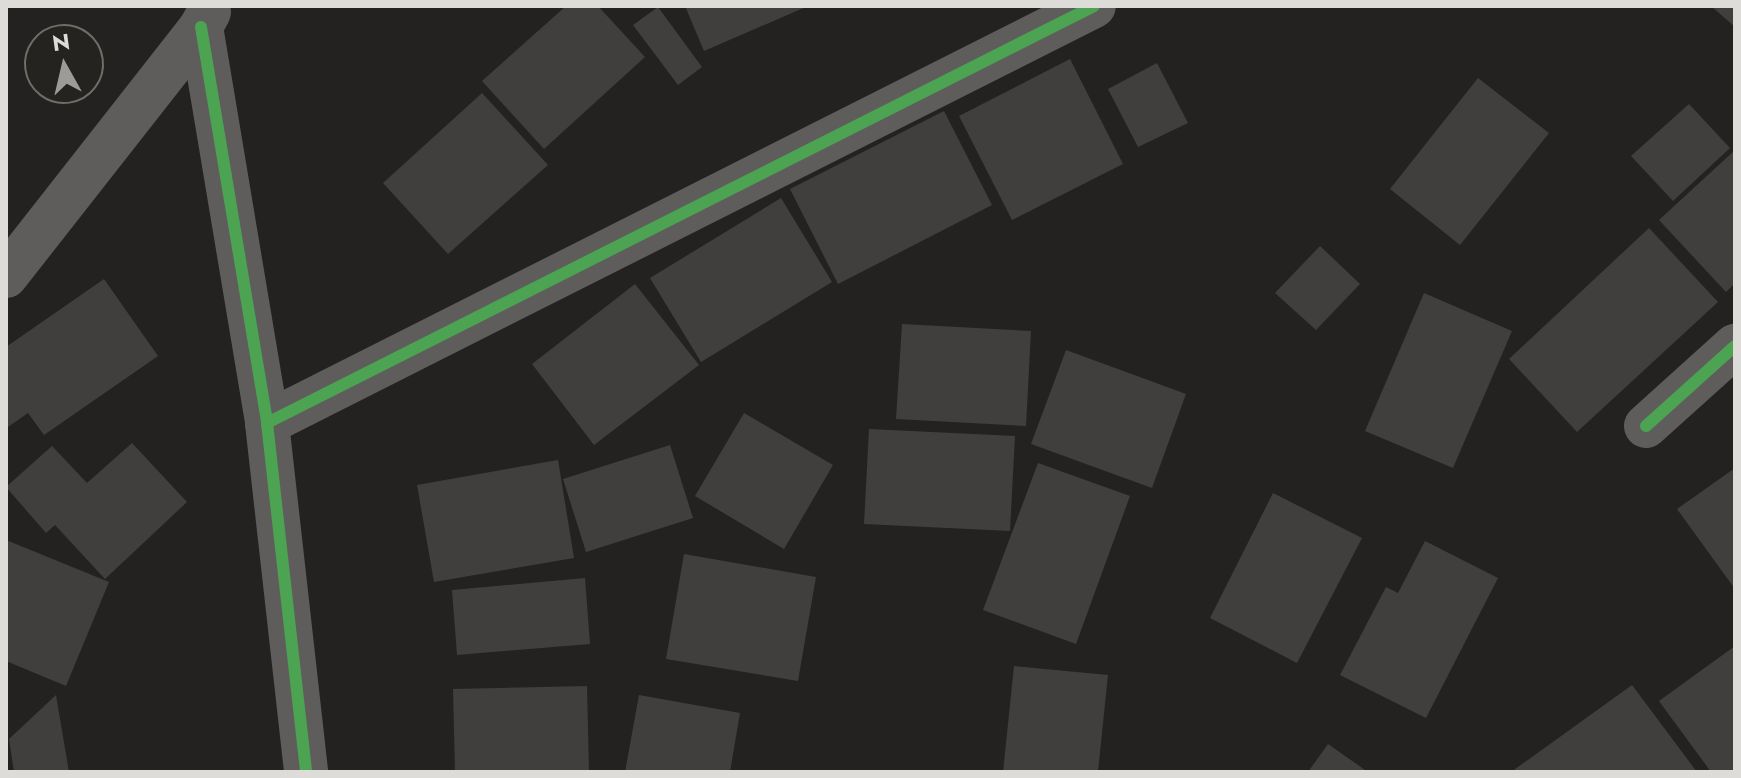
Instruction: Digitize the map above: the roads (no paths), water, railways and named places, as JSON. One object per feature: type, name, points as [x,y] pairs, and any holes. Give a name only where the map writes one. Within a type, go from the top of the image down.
[{"type":"street","points":[[267,423],[1094,6]]},
{"type":"street","points":[[206,17],[267,423],[306,772]]},
{"type":"street","points":[[6,276],[206,17]]},
{"type":"street","points":[[1646,426],[1735,346]]}]
